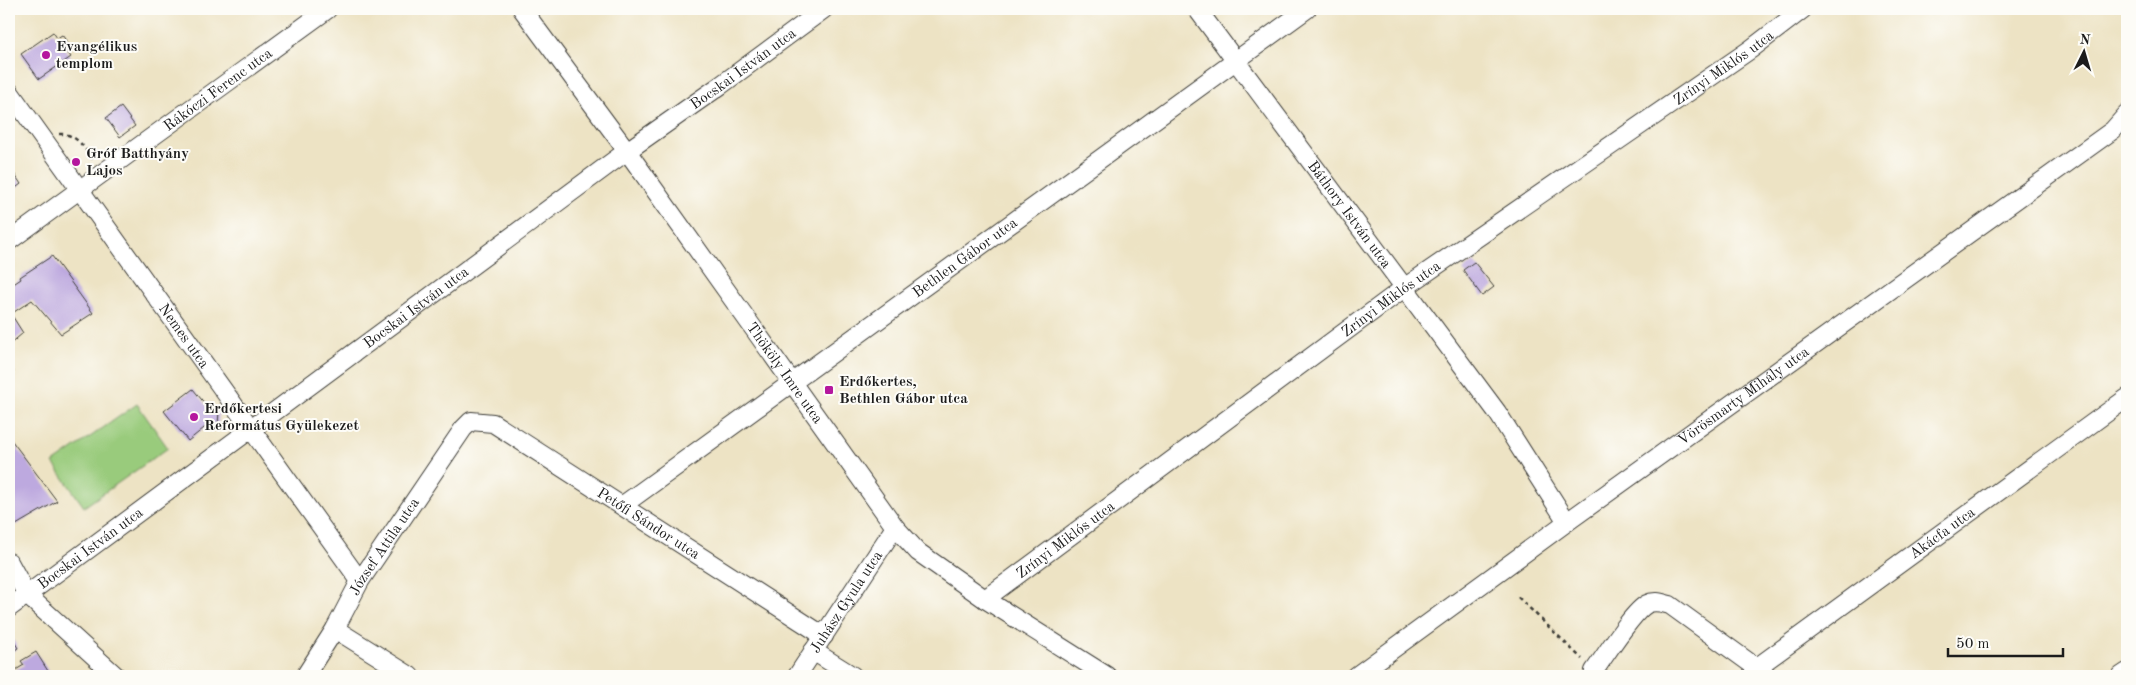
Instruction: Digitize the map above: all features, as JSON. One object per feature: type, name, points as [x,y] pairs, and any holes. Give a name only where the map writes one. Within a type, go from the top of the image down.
[{"type":"street","name":"Rákóczi Ferenc utca","points":[[9,241],[328,9]]},
{"type":"street","name":"Thököly Imre utca","points":[[522,9],[794,382],[895,527],[918,552],[985,599],[1107,676]]},
{"type":"street","name":"Bocskai István utca","points":[[9,608],[627,151],[824,9]]},
{"type":"street","name":"Báthory István utca","points":[[1197,9],[1497,412],[1567,522]]},
{"type":"street","name":"Bethlen Gábor utca","points":[[623,505],[1307,9]]},
{"type":"street","name":"Zrínyi Miklós utca","points":[[985,599],[1404,288],[1742,55],[1803,9]]},
{"type":"street","name":"Nemes utca","points":[[9,91],[360,581]]},
{"type":"street","name":"Vörösmarty Mihály utca","points":[[1356,676],[2113,130],[2127,114]]},
{"type":"street","name":"Akácfa utca","points":[[1762,672],[2127,398]]},
{"type":"street","name":"Petőfi Sándor utca","points":[[471,421],[493,423],[824,636]]},
{"type":"street","name":"József Attila utca","points":[[306,676],[336,628],[360,581],[463,429],[471,421]]},
{"type":"street","name":"Juhász Gyula utca","points":[[797,676],[895,527]]},
{"type":"street","points":[[9,562],[27,595],[116,676]]},
{"type":"street","points":[[1594,674],[1637,612],[1648,604],[1659,602],[1670,605],[1762,672]]},
{"type":"street","points":[[336,628],[410,676]]},
{"type":"street","points":[[813,651],[853,676]]},
{"type":"street","points":[[2121,676],[2127,672]]},
{"type":"path","points":[[52,137],[66,133],[76,138],[103,173]]},
{"type":"path","points":[[1518,597],[1594,674]]},
{"type":"green space","points":[[137,404],[168,448],[84,507],[53,463]]},
{"type":"building","name":"Evangélikus templom","points":[[53,32],[57,38],[62,35],[70,46],[65,49],[71,57],[39,79],[21,54]]},
{"type":"building","points":[[121,107],[135,126],[120,137],[106,118]]},
{"type":"building","points":[[9,166],[21,184],[9,193]]},
{"type":"building","points":[[52,256],[93,313],[61,334],[32,300],[11,314],[23,333],[9,345],[9,287],[21,279],[20,277]]},
{"type":"building","points":[[1474,262],[1494,287],[1482,296],[1463,270]]},
{"type":"building","points":[[9,365],[14,372],[9,377]]},
{"type":"building","name":"Erdőkertesi Református Gyülekezet","points":[[193,389],[210,410],[219,411],[218,425],[209,424],[188,441],[164,411]]},
{"type":"building","points":[[9,437],[57,501],[16,525],[9,513]]},
{"type":"building","points":[[9,633],[18,648],[9,654]]},
{"type":"building","points":[[36,652],[48,671],[39,676],[9,676],[9,674],[24,665],[21,661]]},
{"type":"place","name":"Evangélikus templom","points":[[46,55]]},
{"type":"place","name":"Gróf Batthyány Lajos","points":[[76,162]]},
{"type":"place","name":"Erdőkertes, Bethlen Gábor utca","points":[[829,390]]},
{"type":"place","name":"Erdőkertesi Református Gyülekezet","points":[[194,417]]}]
